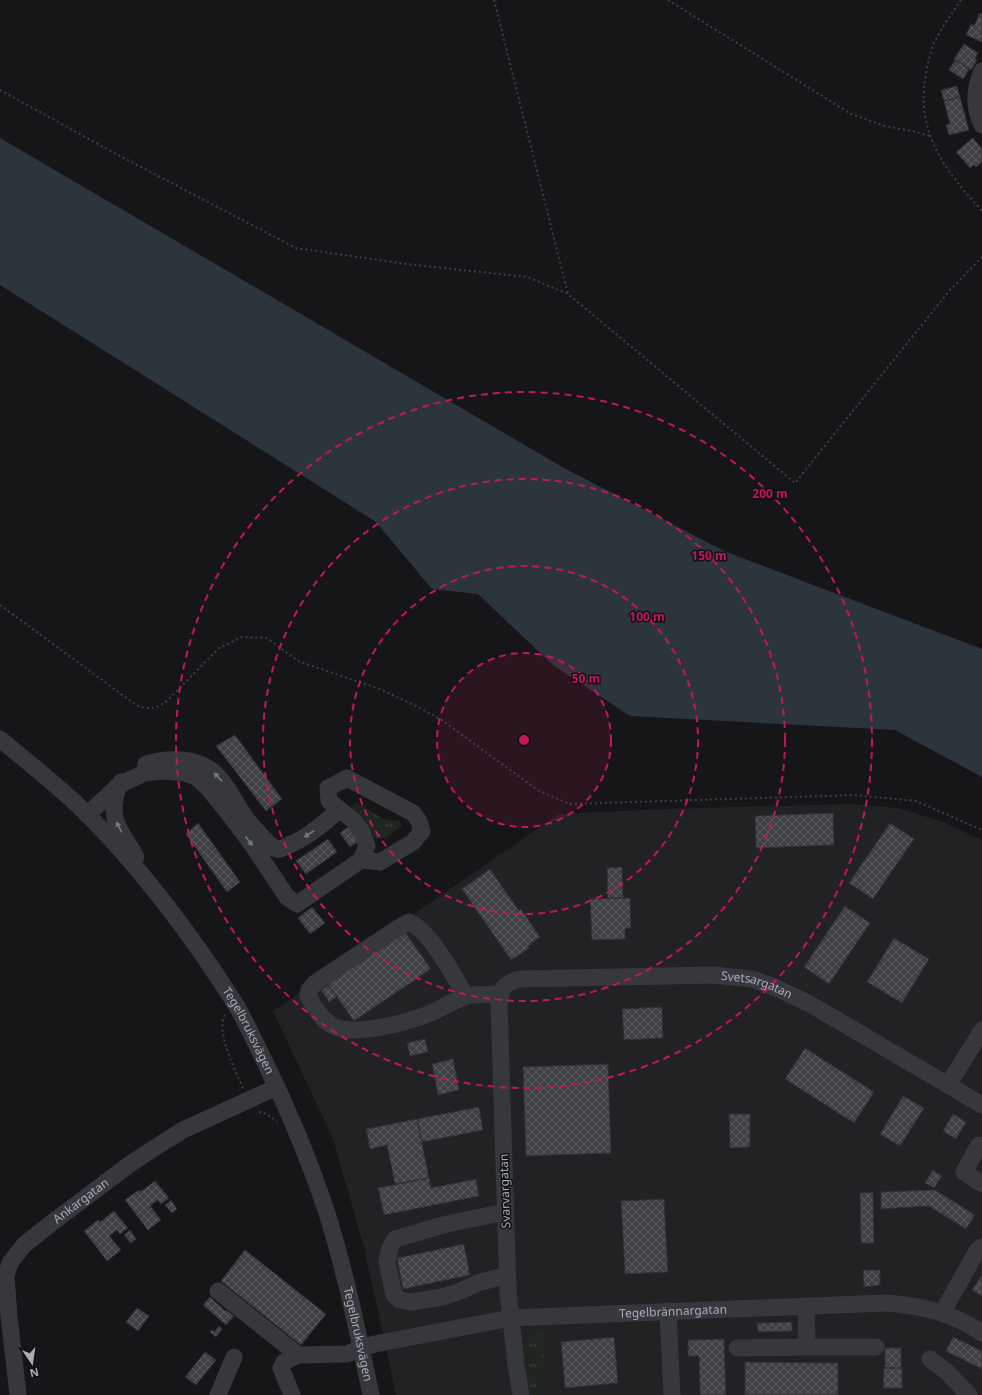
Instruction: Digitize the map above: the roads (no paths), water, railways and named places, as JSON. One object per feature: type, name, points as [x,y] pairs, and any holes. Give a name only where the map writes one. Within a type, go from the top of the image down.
[{"type":"street","points":[[982,70],[978,80],[975,96],[977,111],[982,125]]},
{"type":"street","name":"Tegelbruksvägen","points":[[0,739],[47,778],[88,815],[117,846],[180,922],[236,1006],[277,1087],[307,1157],[326,1210],[337,1247],[361,1348],[370,1395]]},
{"type":"street","points":[[151,886],[116,821],[115,806],[119,785],[123,776],[137,768],[158,760],[171,759],[190,761],[204,765],[214,772],[224,783],[248,821],[272,847],[280,849],[298,842],[316,830],[339,810]]},
{"type":"street","points":[[88,815],[119,785],[144,773],[164,771],[185,773],[196,777],[208,788],[226,810],[253,846],[287,897],[297,904],[361,860],[367,846],[363,834],[353,820],[329,801],[328,788],[348,778],[413,813],[419,821],[422,831],[413,842],[380,862],[361,860]]},
{"type":"street","points":[[466,996],[428,937],[416,925],[409,922],[315,983],[309,990],[308,995],[326,1020],[335,1027],[350,1029],[382,1027],[416,1018],[466,996],[502,991]]},
{"type":"street","name":"Svetsargatan","points":[[502,991],[509,982],[520,979],[714,975],[752,979],[772,986],[810,1004],[982,1106]]},
{"type":"street","name":"Svarvargatan","points":[[502,991],[499,1003],[507,1274],[510,1318],[521,1395]]},
{"type":"street","points":[[948,1085],[982,1030]]},
{"type":"street","name":"Ankargatan","points":[[18,1395],[3,1275],[24,1245],[130,1164],[183,1130],[277,1087]]},
{"type":"street","points":[[979,1145],[964,1172],[982,1184]]},
{"type":"street","points":[[505,1212],[447,1224],[395,1239],[390,1248],[387,1262],[394,1295],[400,1300],[410,1302],[442,1298],[478,1283],[507,1274]]},
{"type":"street","points":[[942,1313],[977,1251],[982,1247]]},
{"type":"street","points":[[218,1291],[298,1355],[284,1362],[281,1368],[292,1395]]},
{"type":"street","name":"Tegelbrännargatan","points":[[298,1355],[347,1354],[375,1344],[510,1318],[886,1303],[908,1304],[929,1308],[982,1333]]},
{"type":"street","points":[[806,1306],[807,1347]]},
{"type":"street","points":[[668,1312],[672,1395]]},
{"type":"street","points":[[737,1348],[876,1347]]},
{"type":"street","points":[[218,1395],[234,1357]]},
{"type":"street","points":[[930,1359],[947,1372],[969,1395]]}]
